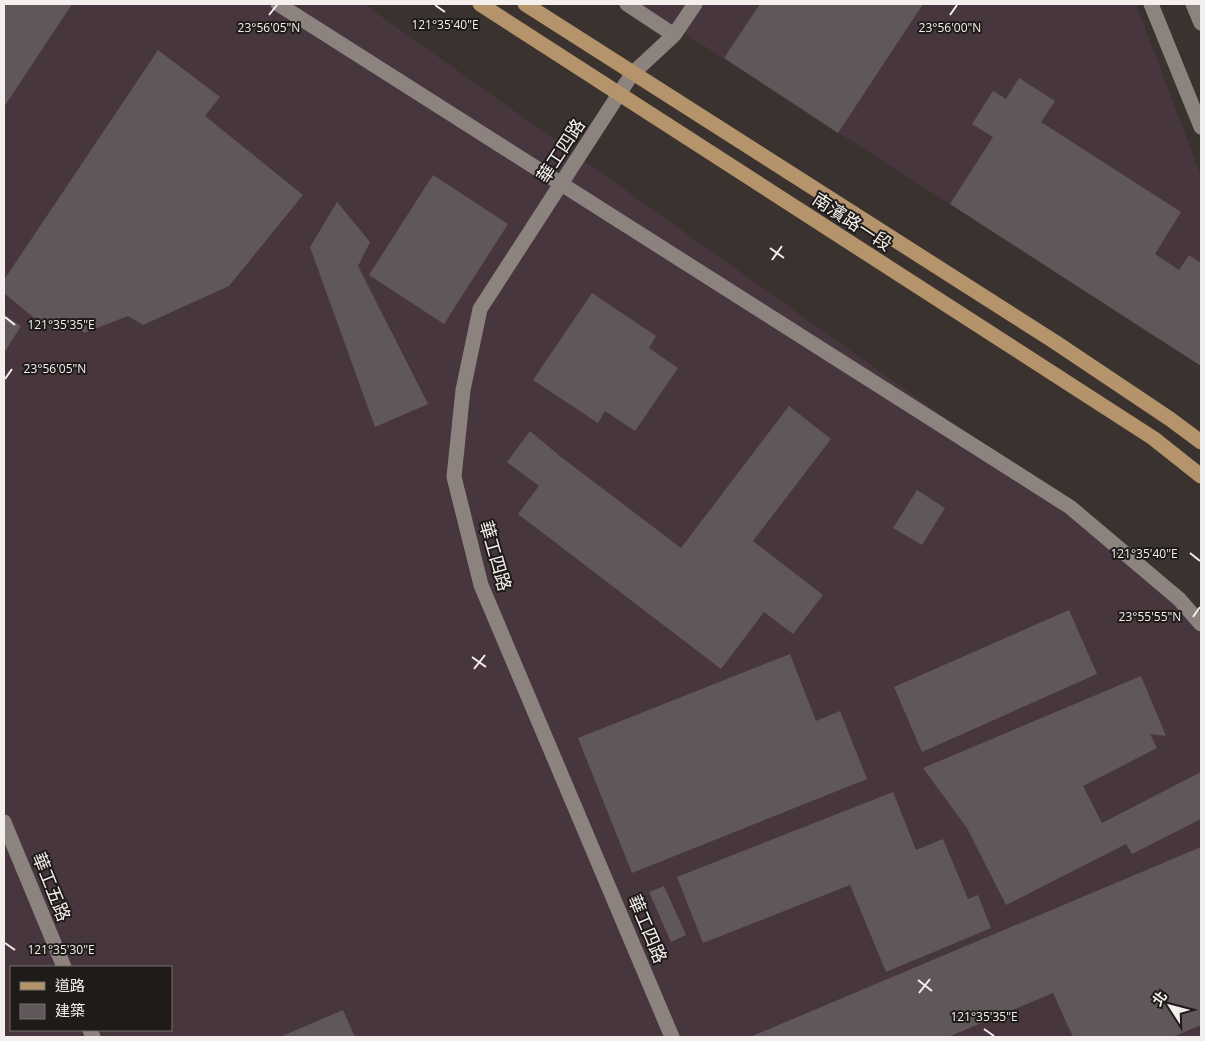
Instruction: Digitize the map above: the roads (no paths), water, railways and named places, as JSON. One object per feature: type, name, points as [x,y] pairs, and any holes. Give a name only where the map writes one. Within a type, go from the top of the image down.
[{"type":"main road","name":"南濱路一段","points":[[480,4],[1153,438],[1201,476]]},
{"type":"main road","name":"南濱路一段","points":[[525,4],[1055,342],[1170,418],[1201,442]]},
{"type":"street","points":[[278,4],[561,186],[1070,506],[1179,599],[1201,624]]},
{"type":"street","points":[[627,4],[674,35]]},
{"type":"street","name":"華工四路","points":[[672,1037],[481,585],[454,478],[463,390],[480,309],[632,74],[674,35],[695,4]]},
{"type":"street","points":[[1151,4],[1201,127]]},
{"type":"street","points":[[1193,4],[1201,24]]},
{"type":"street","name":"華工五路","points":[[4,822],[64,966]]}]
